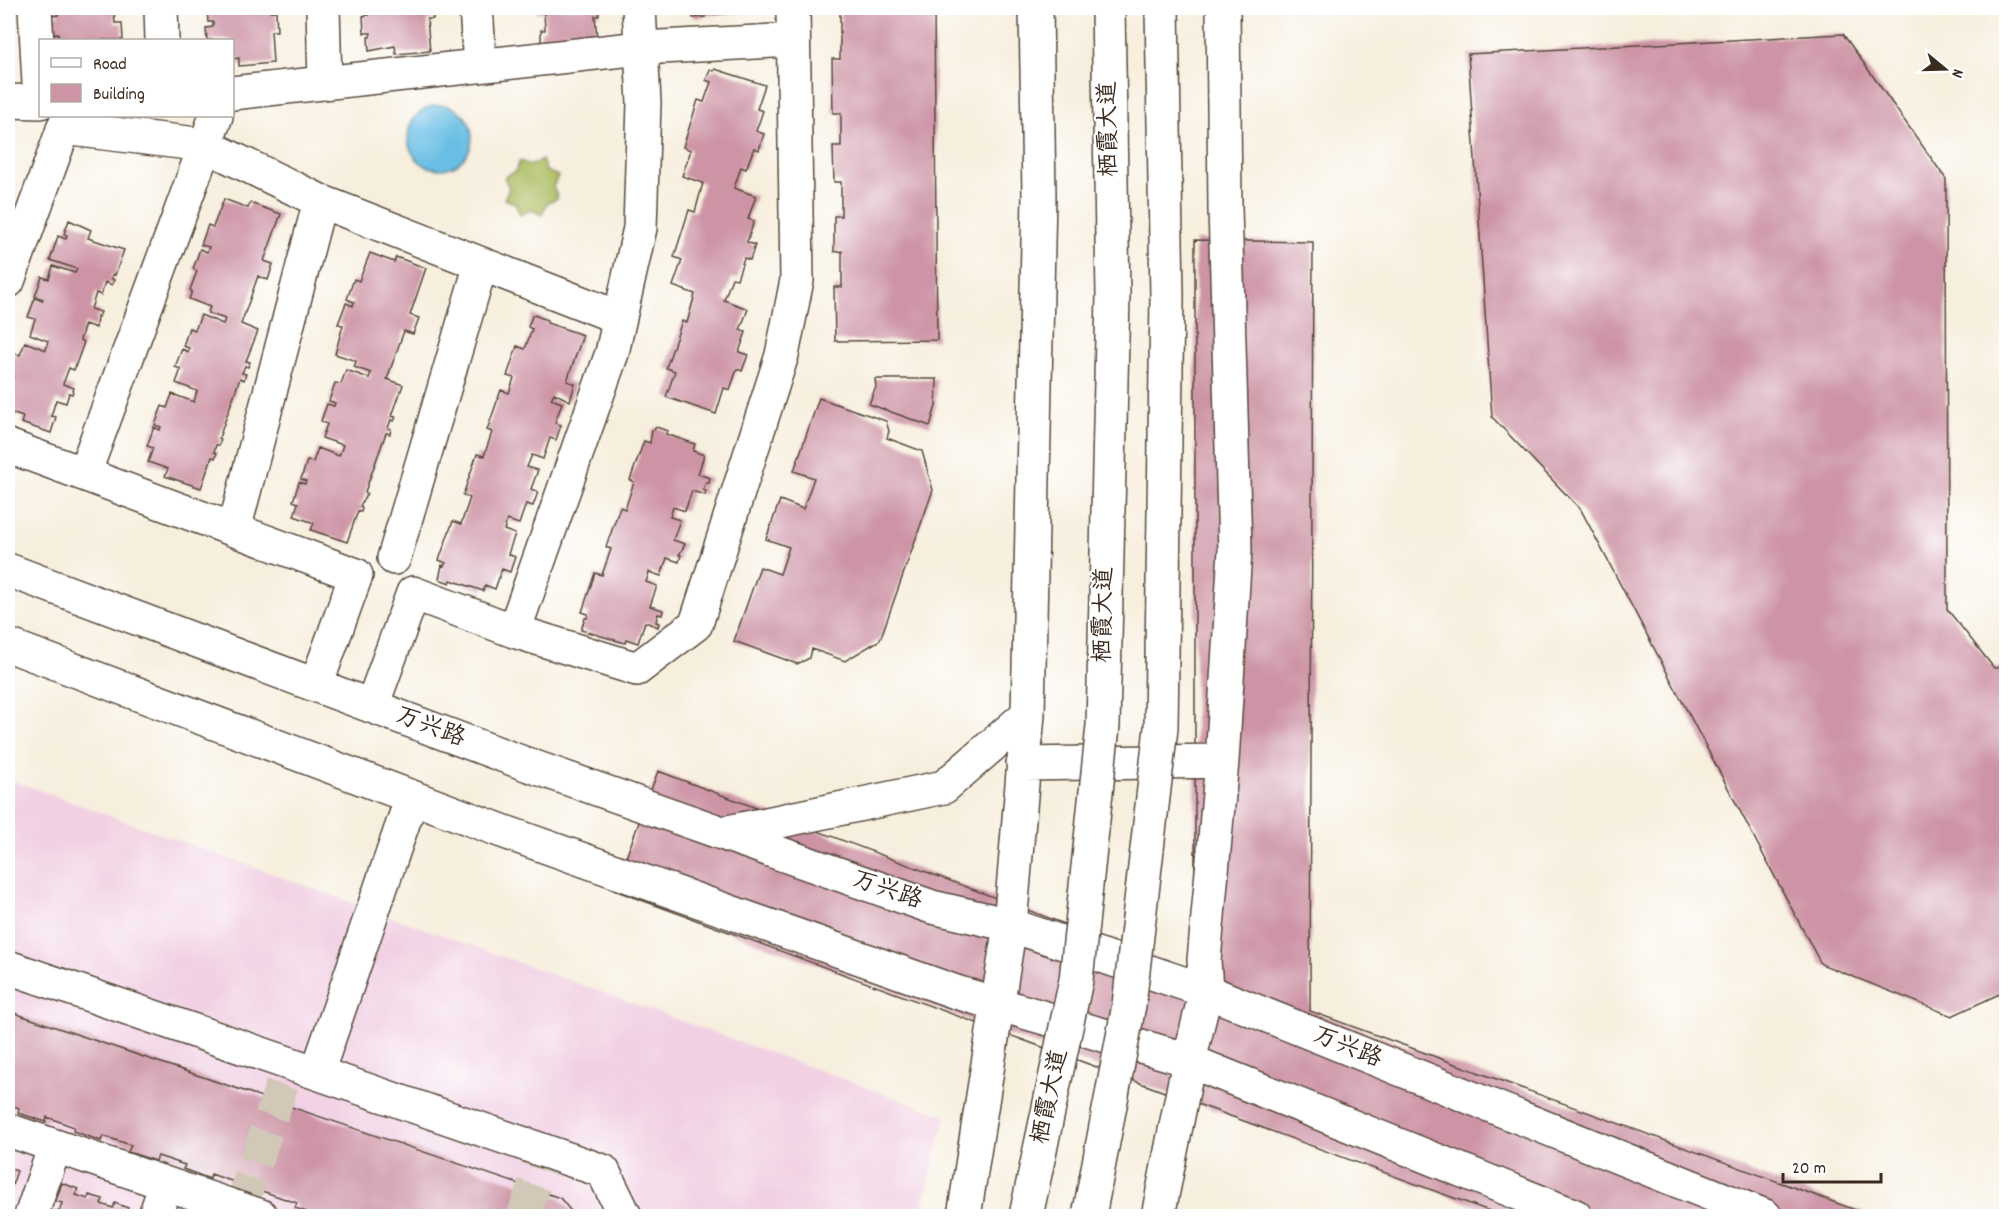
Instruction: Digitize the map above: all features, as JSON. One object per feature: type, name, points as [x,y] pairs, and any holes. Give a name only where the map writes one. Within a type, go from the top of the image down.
[{"type":"main road","points":[[34,8],[39,86]]},
{"type":"main road","points":[[161,8],[162,39]]},
{"type":"main road","points":[[323,8],[325,82]]},
{"type":"main road","points":[[476,8],[480,66]]},
{"type":"main road","points":[[514,631],[612,353],[640,228],[645,102],[639,8]]},
{"type":"main road","points":[[481,264],[394,558],[413,593],[514,631],[637,669],[696,624],[782,355],[797,280],[793,8]]},
{"type":"main road","points":[[964,1216],[1010,925],[1028,714],[1039,196],[1036,8]]},
{"type":"main road","name":"栖霞大道","points":[[1026,1216],[1076,980],[1103,726],[1113,295],[1108,8]]},
{"type":"main road","points":[[1089,1216],[1129,1005],[1161,728],[1167,297],[1162,8]]},
{"type":"main road","points":[[1158,1216],[1189,1061],[1206,992],[1204,960],[1222,761],[1235,550],[1225,208],[1223,8]]},
{"type":"main road","points":[[234,93],[641,48],[793,40]]},
{"type":"main road","points":[[8,101],[39,102]]},
{"type":"main road","points":[[8,280],[65,122],[211,130],[320,201],[620,318]]},
{"type":"main road","points":[[84,474],[211,130]]},
{"type":"main road","points":[[234,530],[320,201]]},
{"type":"main road","points":[[8,446],[356,575],[394,558]]},
{"type":"main road","name":"万兴路","points":[[8,570],[526,764],[933,907],[1010,925],[1206,992],[1764,1216]]},
{"type":"main road","points":[[316,686],[356,575]]},
{"type":"main road","points":[[372,706],[413,593]]},
{"type":"main road","points":[[8,645],[513,835],[997,1005],[1189,1061],[1575,1216]]},
{"type":"main road","points":[[723,833],[944,787],[1028,714]]},
{"type":"main road","points":[[1023,764],[1222,761]]},
{"type":"main road","points":[[317,1073],[412,797]]},
{"type":"main road","points":[[8,967],[603,1172],[625,1216]]},
{"type":"main road","points":[[8,1130],[261,1216]]},
{"type":"main road","points":[[31,1216],[55,1146]]},
{"type":"main road","points":[[155,1216],[166,1184]]},
{"type":"shaded area","points":[[8,779],[946,1116],[920,1216],[8,1216]]},
{"type":"green space","points":[[542,160],[546,171],[558,176],[553,187],[558,198],[547,203],[542,215],[531,210],[520,215],[515,203],[504,199],[509,188],[504,177],[515,172],[520,161],[531,165]]},
{"type":"water","points":[[434,105],[446,105],[463,114],[470,125],[472,137],[470,149],[463,160],[446,169],[434,169],[422,164],[413,155],[408,143],[408,131],[413,119],[422,110]]},
{"type":"building","points":[[52,8],[114,8],[115,23],[122,23],[123,39],[59,39],[58,33],[54,34],[52,16],[58,15],[58,11],[52,12]]},
{"type":"building","points":[[207,8],[269,8],[270,11],[276,11],[277,31],[271,31],[273,63],[239,66],[239,58],[234,59],[234,39],[207,39],[206,28],[213,27],[213,22],[208,22]]},
{"type":"building","points":[[364,8],[432,8],[433,19],[427,19],[430,51],[396,54],[395,46],[369,51],[368,37],[371,33],[364,33],[363,16],[369,15],[369,9],[364,10]]},
{"type":"building","points":[[536,8],[599,8],[599,16],[595,16],[597,38],[541,42],[541,30],[545,30],[544,12],[536,13]]},
{"type":"building","points":[[692,8],[747,8],[748,12],[693,18]]},
{"type":"building","points":[[840,8],[934,8],[937,340],[835,341],[834,287],[842,287],[842,251],[834,252],[834,216],[841,216],[841,182],[834,182],[833,146],[841,146],[841,113],[833,113],[832,59],[840,59]]},
{"type":"building","points":[[1843,34],[1946,179],[1947,609],[1994,668],[2006,667],[2006,991],[1952,1016],[1821,964],[1581,510],[1492,417],[1468,54]]},
{"type":"building","points":[[715,69],[765,85],[757,109],[763,111],[756,131],[764,134],[759,150],[754,148],[746,169],[741,167],[734,188],[756,196],[748,219],[754,221],[747,242],[755,245],[750,260],[744,258],[737,279],[732,278],[724,300],[748,309],[740,330],[746,332],[739,352],[748,355],[742,371],[737,369],[730,390],[724,388],[716,414],[666,397],[675,371],[666,368],[682,321],[687,323],[695,294],[673,286],[682,260],[674,257],[689,210],[695,212],[703,183],[682,176],[691,150],[683,147],[698,100],[704,102],[711,82],[706,80],[710,70]]},
{"type":"building","points":[[224,199],[248,208],[250,203],[281,214],[264,261],[273,264],[268,280],[258,276],[241,324],[258,331],[246,361],[250,362],[242,373],[246,374],[244,380],[240,378],[219,438],[221,439],[219,445],[216,445],[214,452],[217,453],[215,458],[212,457],[201,488],[165,476],[168,469],[148,462],[153,448],[147,446],[154,427],[160,430],[161,427],[155,425],[162,406],[167,408],[172,394],[194,402],[197,391],[176,383],[181,369],[175,367],[182,349],[188,352],[189,348],[183,346],[189,328],[195,330],[201,315],[223,324],[225,319],[208,313],[210,307],[189,299],[197,271],[193,269],[200,249],[207,252],[209,247],[201,245],[208,225],[213,227]]},
{"type":"building","points":[[69,220],[91,230],[88,238],[124,250],[115,275],[113,274],[111,278],[114,280],[112,285],[105,282],[101,295],[96,293],[91,309],[101,312],[99,317],[97,316],[96,328],[85,324],[80,340],[84,342],[74,370],[69,368],[63,384],[74,388],[72,394],[69,393],[66,403],[56,400],[51,416],[56,417],[51,433],[21,423],[23,417],[11,413],[10,417],[8,416],[8,375],[13,377],[14,375],[8,372],[8,369],[14,353],[20,355],[25,342],[46,350],[48,341],[30,334],[35,319],[28,317],[35,298],[42,301],[43,299],[35,296],[42,277],[49,279],[53,266],[75,273],[77,269],[50,260],[58,236],[66,239],[67,235],[64,234]]},
{"type":"building","points":[[1195,240],[1313,242],[1310,1011],[1872,1216],[1503,1216],[614,890],[658,771],[1195,973]]},
{"type":"building","points":[[370,253],[394,262],[396,257],[426,268],[410,315],[419,318],[413,334],[404,331],[387,379],[403,385],[392,416],[396,417],[394,421],[391,420],[388,428],[391,429],[390,434],[386,433],[365,492],[367,493],[360,506],[362,507],[361,512],[358,511],[347,542],[311,530],[314,523],[294,516],[298,503],[293,501],[299,482],[305,484],[306,481],[301,479],[307,461],[313,462],[318,448],[339,456],[343,445],[322,438],[327,424],[321,421],[327,404],[334,406],[335,403],[329,401],[335,383],[341,384],[346,370],[369,378],[371,373],[354,367],[356,361],[335,354],[343,325],[338,324],[346,303],[353,306],[354,302],[347,299],[354,279],[359,281]]},
{"type":"building","points":[[534,315],[547,320],[547,323],[583,335],[567,381],[575,384],[570,401],[554,393],[551,399],[562,403],[555,423],[561,425],[556,440],[550,438],[543,459],[532,455],[527,467],[538,470],[531,489],[538,492],[533,506],[526,504],[519,524],[507,520],[504,530],[515,534],[508,554],[515,557],[510,572],[502,569],[495,589],[485,585],[483,591],[451,580],[450,583],[439,579],[442,565],[446,563],[439,560],[453,521],[461,524],[470,498],[463,495],[477,454],[484,456],[492,432],[487,430],[501,390],[509,393],[514,378],[507,376],[517,346],[525,349],[532,329],[528,327]]},
{"type":"building","points":[[875,379],[937,379],[936,406],[930,426],[869,404],[876,387]]},
{"type":"building","points":[[819,398],[886,421],[889,431],[887,438],[922,451],[933,490],[880,640],[845,661],[812,649],[810,658],[797,664],[734,641],[760,567],[780,574],[789,547],[766,539],[780,500],[803,509],[814,478],[794,471]]},
{"type":"building","points":[[656,427],[668,431],[666,434],[695,444],[693,451],[704,455],[698,474],[710,478],[703,490],[706,491],[705,495],[692,491],[685,511],[673,507],[670,517],[680,520],[673,540],[685,544],[679,555],[681,555],[679,562],[667,558],[661,576],[649,572],[646,582],[657,586],[650,606],[663,610],[662,615],[658,614],[656,622],[659,623],[658,627],[645,622],[638,643],[626,639],[625,643],[581,630],[588,614],[582,612],[595,573],[602,575],[611,549],[606,547],[620,507],[625,509],[634,482],[630,480],[644,441],[650,443],[652,430]]},
{"type":"building","points":[[8,1011],[560,1198],[575,1216],[335,1216],[321,1212],[319,1216],[295,1208],[297,1203],[256,1189],[254,1194],[238,1188],[240,1184],[211,1174],[210,1179],[183,1169],[185,1165],[158,1156],[156,1161],[128,1152],[131,1145],[103,1136],[101,1141],[73,1131],[74,1127],[47,1117],[46,1122],[18,1113],[19,1108],[8,1104]]},
{"type":"building","points":[[8,1168],[17,1171],[10,1191],[8,1190]]},
{"type":"building","points":[[62,1183],[78,1189],[76,1195],[88,1199],[89,1195],[103,1199],[101,1204],[113,1208],[115,1203],[128,1208],[125,1216],[53,1216],[55,1211],[59,1212],[62,1203],[56,1201]]},
{"type":"tunnel","points":[[240,1209],[289,1064]]},
{"type":"tunnel","points":[[523,1216],[546,1152]]}]
